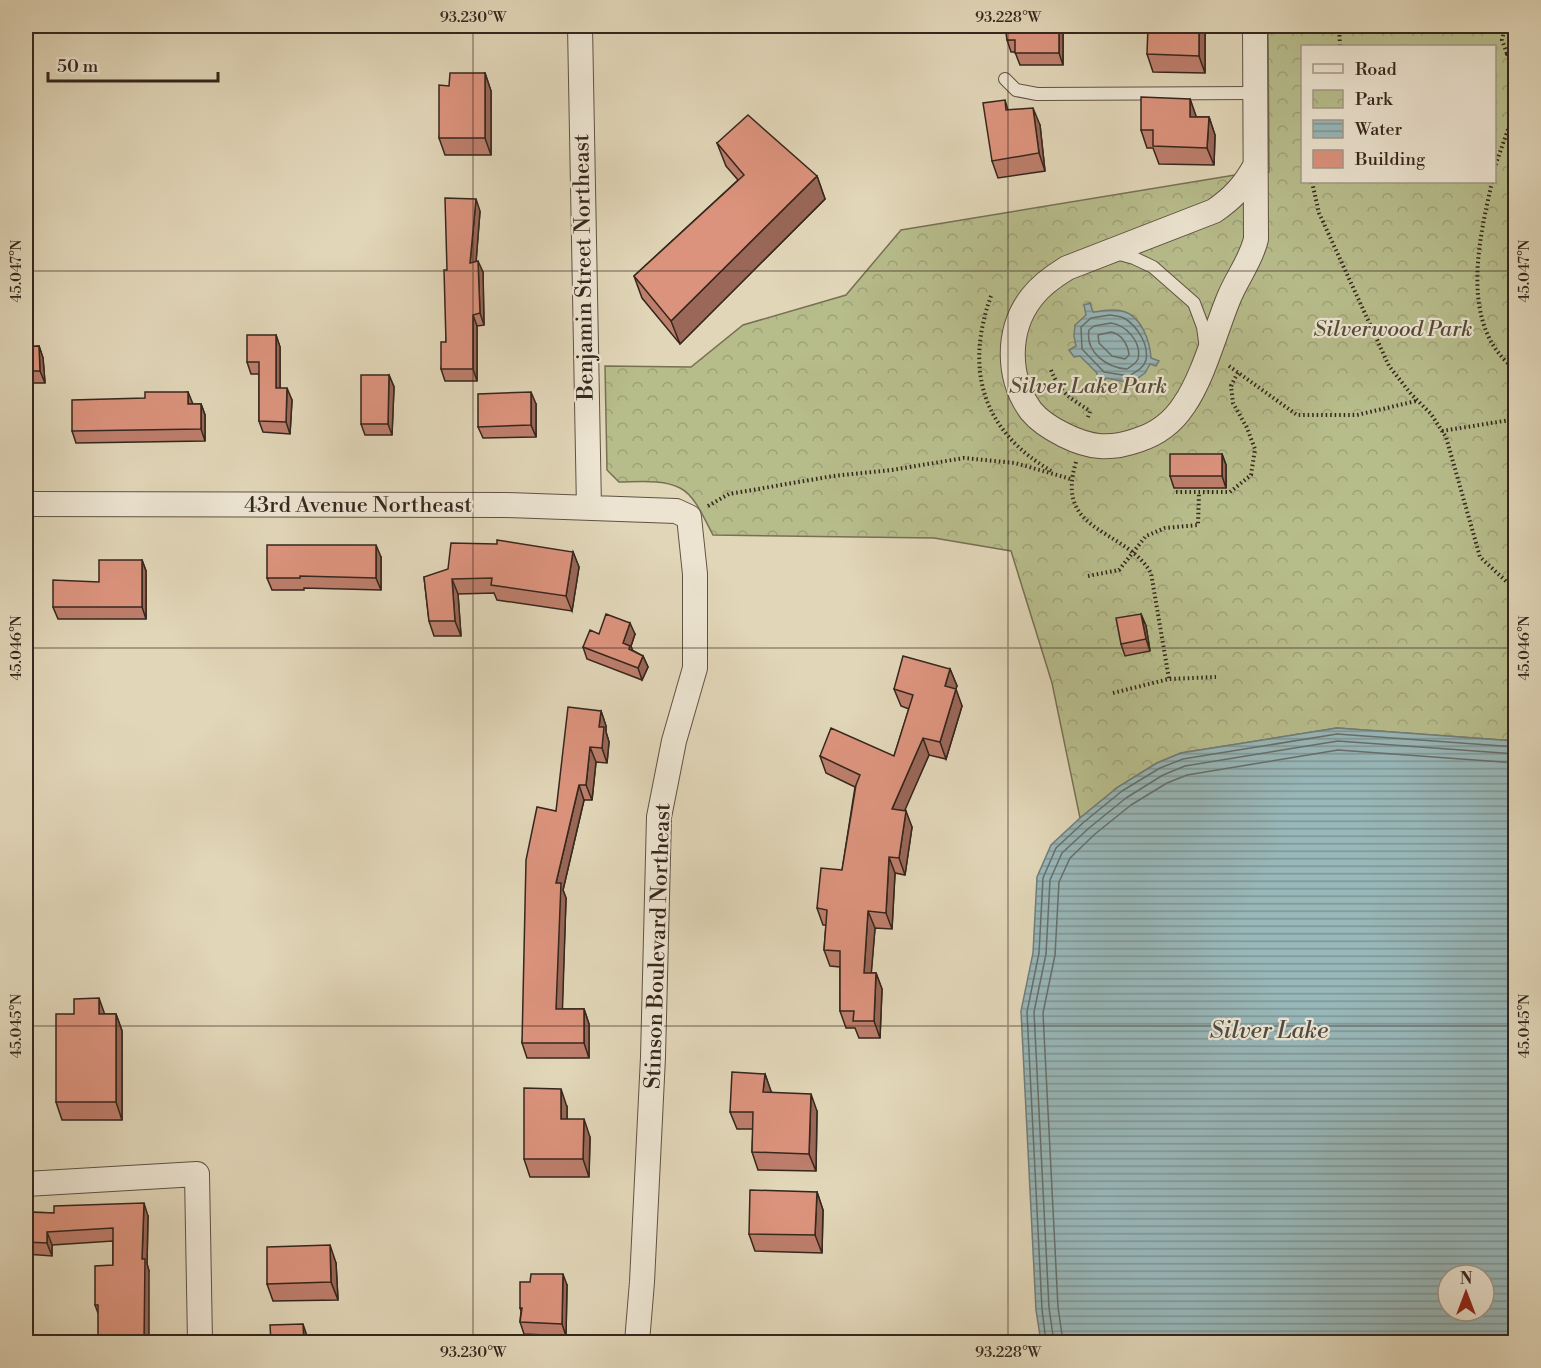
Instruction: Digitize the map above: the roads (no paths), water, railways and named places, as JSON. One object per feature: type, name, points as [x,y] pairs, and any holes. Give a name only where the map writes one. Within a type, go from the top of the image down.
[{"type":"street","name":"Benjamin Street Northeast","points":[[580,26],[589,508]]},
{"type":"street","points":[[1255,26],[1256,239],[1253,252],[1230,295],[1195,385],[1184,406],[1167,424],[1149,436],[1125,445],[1103,447],[1082,444],[1049,427],[1032,412],[1019,391],[1013,368],[1013,342],[1018,321],[1032,297],[1047,281],[1067,268],[1214,211],[1231,199],[1245,184],[1255,166]]},
{"type":"street","name":"43rd Avenue Northeast","points":[[26,504],[506,505],[676,511],[689,517]]},
{"type":"street","name":"Stinson Boulevard Northeast","points":[[637,1342],[654,1057],[659,817],[674,741],[695,668],[695,574],[689,517]]},
{"type":"street","points":[[26,1184],[197,1174],[200,1342]]},
{"type":"lane","points":[[1005,79],[1016,90],[1037,94],[1256,93]]},
{"type":"lane","points":[[1109,252],[1134,258],[1153,267],[1194,303],[1203,327],[1207,356]]},
{"type":"water","points":[[1090,303],[1093,312],[1118,310],[1129,313],[1143,330],[1149,344],[1151,358],[1159,361],[1156,366],[1150,364],[1145,373],[1131,383],[1106,378],[1102,385],[1096,385],[1097,373],[1080,356],[1074,357],[1069,350],[1076,346],[1075,325],[1086,315],[1084,305]]},
{"type":"water","name":"Silver Lake","points":[[1337,728],[1515,741],[1515,1342],[1041,1342],[1036,1310],[1021,1011],[1033,953],[1037,877],[1051,845],[1118,787],[1157,763],[1181,753]]},
{"type":"park label","name":"Silverwood Park","points":[[1393,329]]},
{"type":"park label","name":"Silver Lake Park","points":[[1088,386]]}]
